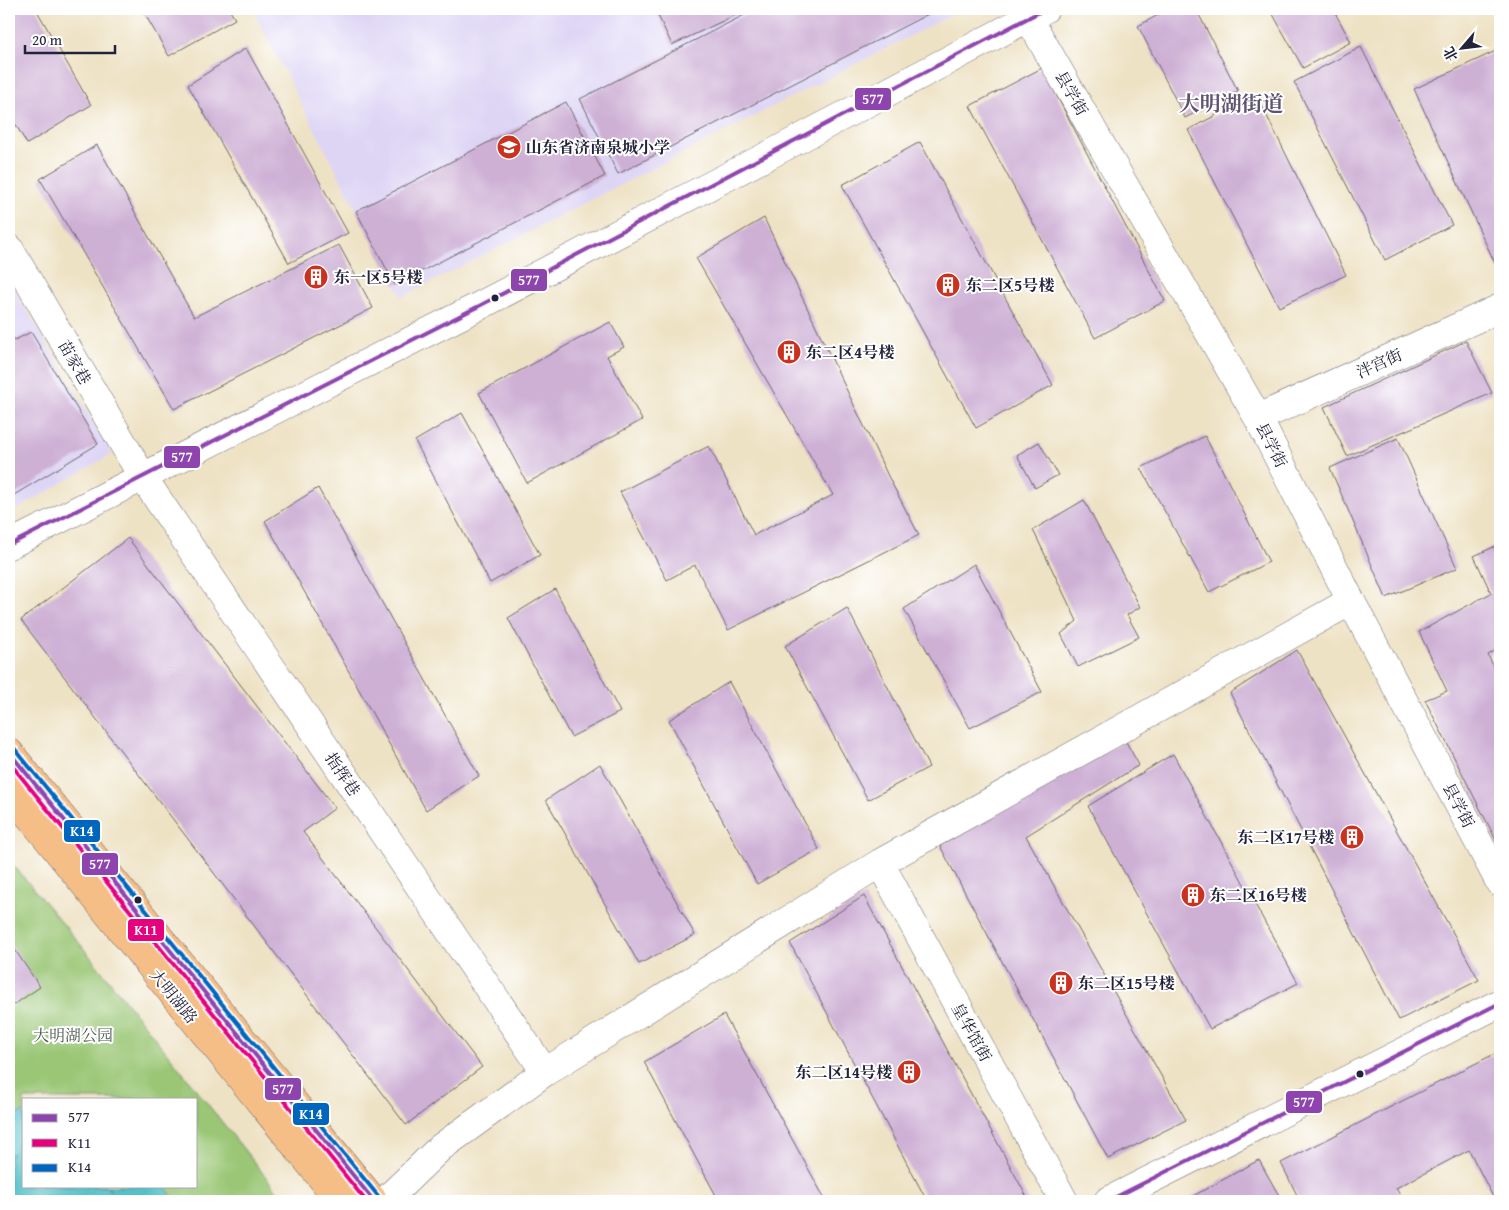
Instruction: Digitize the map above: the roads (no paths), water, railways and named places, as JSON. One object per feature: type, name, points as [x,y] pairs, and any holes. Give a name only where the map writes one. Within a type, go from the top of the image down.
[{"type":"main road","name":"大明湖路","points":[[9,752],[374,1201]]},
{"type":"main road","name":"大明湖路","points":[[9,791],[340,1201]]},
{"type":"street","name":"县学街","points":[[1037,13],[1258,418],[1351,601],[1500,883]]},
{"type":"street","points":[[9,545],[542,274],[1037,13]]},
{"type":"street","name":"苗家巷","points":[[9,248],[142,476]]},
{"type":"street","name":"泮宫街","points":[[1258,418],[1500,308]]},
{"type":"street","name":"指挥巷","points":[[142,476],[545,1072]]},
{"type":"street","points":[[386,1201],[440,1148],[545,1072],[880,863],[1351,601]]},
{"type":"street","name":"皇华馆街","points":[[880,863],[1064,1201]]},
{"type":"street","points":[[1108,1201],[1500,1003]]},
{"type":"water","points":[[22,1112],[22,1188],[166,1188],[177,1201],[9,1201],[9,1119]]},
{"type":"place","name":"山东省济南泉城小学","points":[[509,147]]},
{"type":"place","name":"东一区5号楼","points":[[316,277]]},
{"type":"place","name":"东二区5号楼","points":[[948,285]]},
{"type":"place","name":"东二区4号楼","points":[[789,352]]},
{"type":"place","name":"东二区17号楼","points":[[1352,837]]},
{"type":"place","name":"东二区16号楼","points":[[1193,895]]},
{"type":"place","name":"东二区15号楼","points":[[1061,983]]},
{"type":"place","name":"东二区14号楼","points":[[909,1072]]},
{"type":"district","name":"大明湖街道","points":[[1231,104]]},
{"type":"park label","name":"大明湖公园","points":[[73,1035]]}]
